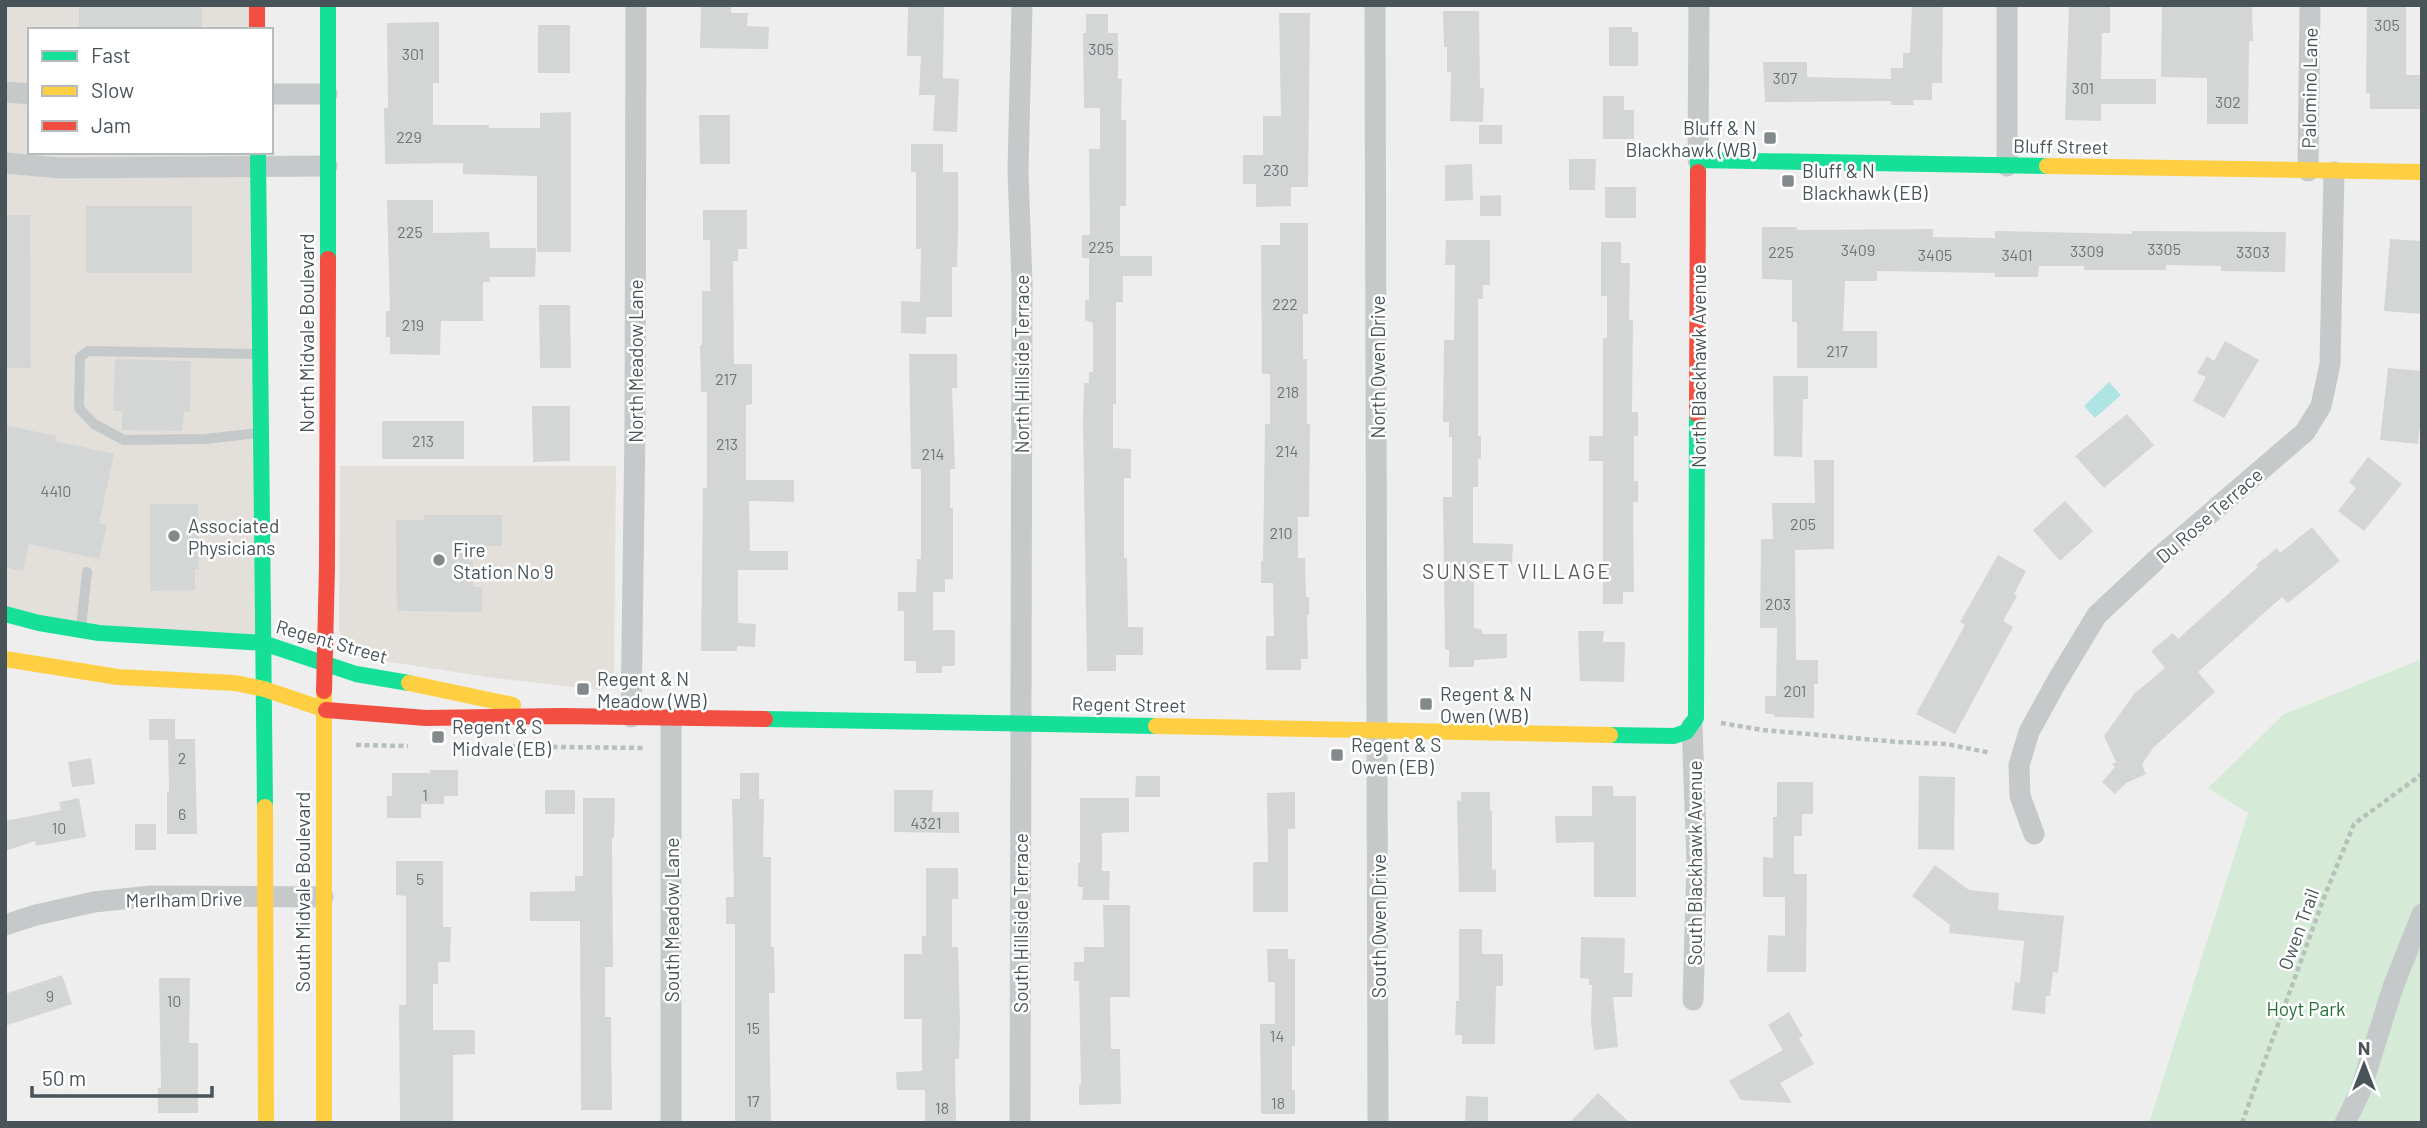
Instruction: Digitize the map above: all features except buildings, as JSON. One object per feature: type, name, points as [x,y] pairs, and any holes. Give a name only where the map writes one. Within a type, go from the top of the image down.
[{"type":"street","points":[[257,5],[257,28]]},
{"type":"street","name":"North Midvale Boulevard","points":[[325,661],[328,5]]},
{"type":"street","name":"North Meadow Lane","points":[[631,717],[636,5]]},
{"type":"street","name":"North Hillside Terrace","points":[[1020,724],[1022,283],[1018,171],[1022,5]]},
{"type":"street","name":"North Owen Drive","points":[[1375,5],[1378,729]]},
{"type":"street","name":"North Blackhawk Avenue","points":[[1694,722],[1699,5]]},
{"type":"street","points":[[2007,5],[2007,166]]},
{"type":"street","name":"Palomino Lane","points":[[2308,171],[2310,5]]},
{"type":"street","points":[[5,92],[28,94]]},
{"type":"street","points":[[273,94],[327,94]]},
{"type":"street","points":[[258,159],[264,689]]},
{"type":"street","points":[[5,163],[60,168],[258,159],[327,166]]},
{"type":"street","name":"Bluff Street","points":[[1698,160],[2422,172]]},
{"type":"street","name":"Du Rose Terrace","points":[[2034,834],[2020,796],[2020,765],[2029,732],[2097,615],[2157,559],[2305,432],[2321,406],[2330,364],[2334,172]]},
{"type":"street","name":"Regent Street","points":[[5,614],[39,623],[134,636],[263,643],[325,661],[356,674],[561,716]]},
{"type":"street","name":"Regent Street","points":[[5,659],[118,677],[235,683],[264,689],[323,710],[426,718],[631,717],[1674,736],[1686,732],[1694,722]]},
{"type":"street","name":"South Midvale Boulevard","points":[[324,1123],[325,661]]},
{"type":"street","name":"South Midvale Boulevard","points":[[264,689],[267,1123]]},
{"type":"street","name":"South Meadow Lane","points":[[671,718],[671,1123]]},
{"type":"street","name":"South Blackhawk Avenue","points":[[1693,1000],[1697,862],[1694,722]]},
{"type":"street","name":"South Hillside Terrace","points":[[1020,724],[1020,1123]]},
{"type":"street","name":"South Owen Drive","points":[[1378,729],[1378,1123]]},
{"type":"street","name":"Merlham Drive","points":[[5,925],[94,902],[151,896],[323,897]]},
{"type":"street","points":[[2346,1123],[2360,1092],[2393,987],[2422,914]]},
{"type":"lane","points":[[260,354],[89,351],[80,357],[79,408],[94,424],[124,440],[205,439],[261,433]]},
{"type":"lane","points":[[80,629],[87,572]]},
{"type":"path","points":[[207,547],[232,547]]},
{"type":"path","points":[[1694,722],[1898,742],[1947,744],[1991,753]]},
{"type":"path","points":[[356,745],[411,746]]},
{"type":"path","points":[[467,746],[646,748]]},
{"type":"path","name":"Owen Trail","points":[[2242,1123],[2325,895],[2354,824],[2422,774]]},
{"type":"shaded area","points":[[5,5],[257,5],[257,28],[28,28],[28,154],[258,154],[263,643],[5,614]]},
{"type":"shaded area","points":[[340,466],[616,466],[612,686],[599,690],[494,678],[364,658],[351,652],[339,631]]},
{"type":"green space","name":"Hoyt Park","points":[[2422,659],[2422,1123],[2149,1123],[2248,813],[2208,788],[2284,714]]},
{"type":"water","points":[[2109,382],[2121,395],[2095,418],[2084,406]]},
{"type":"traffic: fast","points":[[328,5],[328,259]]},
{"type":"traffic: fast","points":[[258,154],[265,807]]},
{"type":"traffic: fast","points":[[1698,172],[1698,160],[2047,166]]},
{"type":"traffic: fast","points":[[1610,735],[1674,736],[1686,732],[1696,718],[1697,414]]},
{"type":"traffic: fast","points":[[5,614],[99,633],[263,643],[356,674],[409,683]]},
{"type":"traffic: fast","points":[[765,719],[1156,726]]},
{"type":"traffic: slow","points":[[2047,166],[2422,172]]},
{"type":"traffic: slow","points":[[5,659],[118,677],[235,683],[264,689],[326,710]]},
{"type":"traffic: slow","points":[[409,683],[513,705]]},
{"type":"traffic: slow","points":[[324,691],[324,1123]]},
{"type":"traffic: slow","points":[[1156,726],[1610,735]]},
{"type":"traffic: slow","points":[[265,807],[266,1123]]},
{"type":"traffic: jam","points":[[257,5],[257,28]]},
{"type":"traffic: jam","points":[[1697,414],[1698,172]]},
{"type":"traffic: jam","points":[[324,691],[328,259]]},
{"type":"traffic: jam","points":[[326,710],[426,718],[561,716],[765,719]]},
{"type":"place","name":"Bluff & N Blackhawk (WB)","points":[[1770,138]]},
{"type":"place","name":"Bluff & N Blackhawk (EB)","points":[[1788,181]]},
{"type":"place","name":"Associated Physicians","points":[[174,536]]},
{"type":"place","name":"Fire Station No 9","points":[[439,560]]},
{"type":"place","name":"Regent & N Meadow (WB)","points":[[583,689]]},
{"type":"place","name":"Regent & N Owen (WB)","points":[[1426,704]]},
{"type":"place","name":"Regent & S Midvale (EB)","points":[[438,737]]},
{"type":"place","name":"Regent & S Owen (EB)","points":[[1337,755]]},
{"type":"district","name":"SUNSET VILLAGE","points":[[1517,570]]}]
